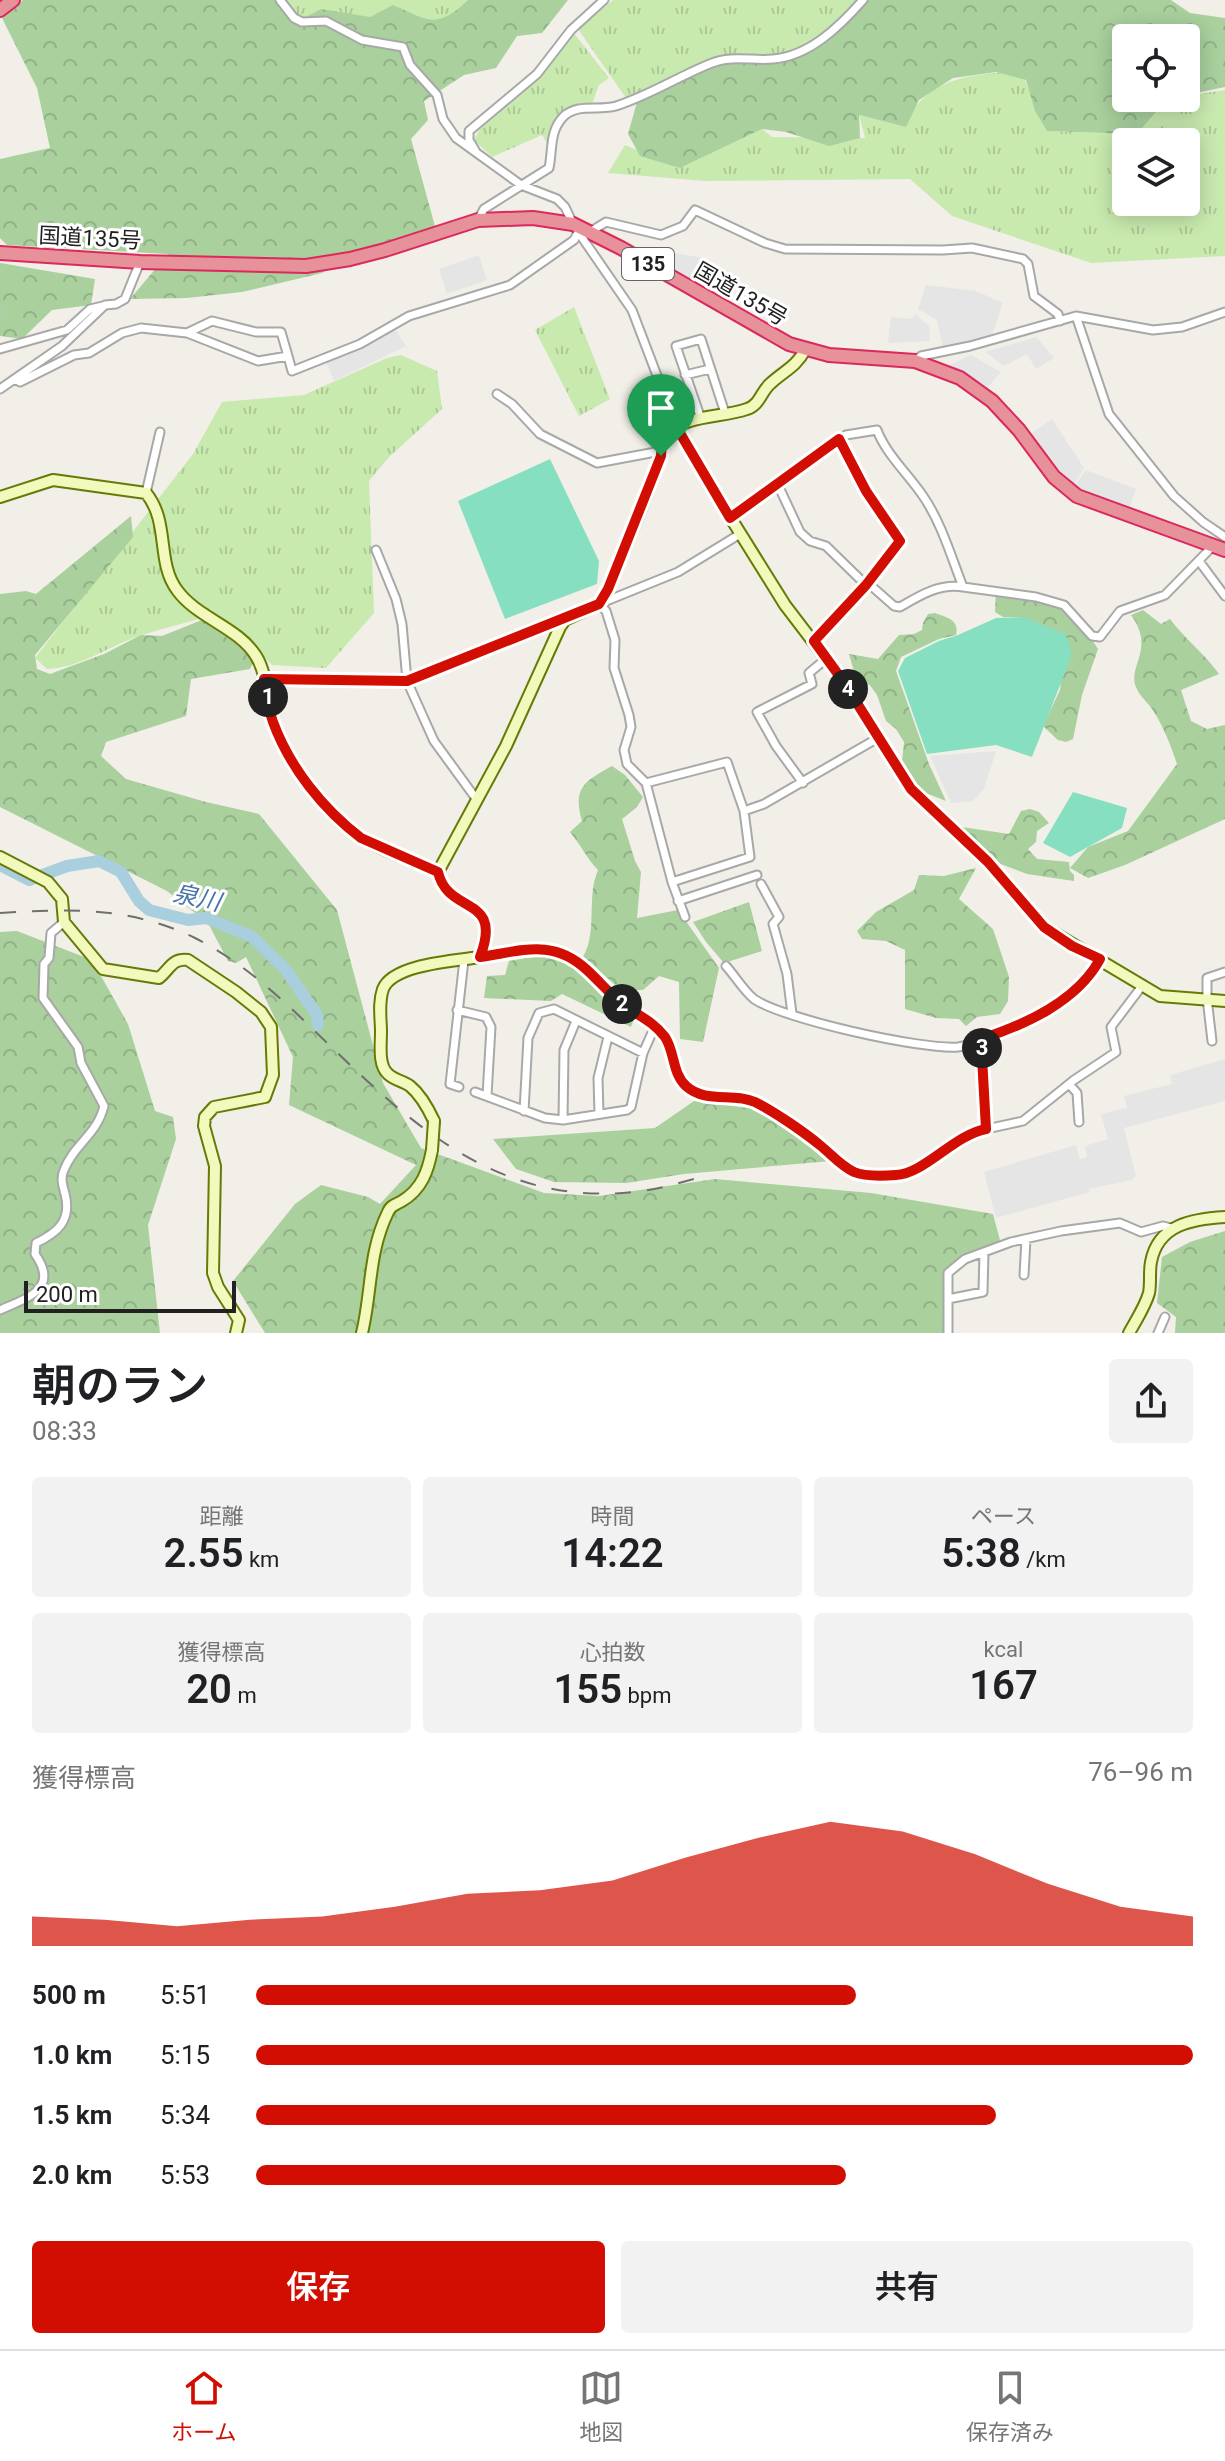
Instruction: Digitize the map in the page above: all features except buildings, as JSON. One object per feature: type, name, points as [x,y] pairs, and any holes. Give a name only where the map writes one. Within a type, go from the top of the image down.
[{"type":"highway","points":[[0,10],[13,0]]},
{"type":"highway","name":"国道135号","points":[[0,253],[140,262],[306,266],[385,250],[478,220],[533,218],[581,228],[755,327],[805,350],[869,359],[915,361],[960,378],[978,388],[1019,430],[1054,477],[1077,496],[1225,550]]},
{"type":"street","points":[[280,0],[294,18],[302,22],[326,21],[362,40],[403,47],[410,65],[437,95],[443,119],[456,138],[521,185],[557,199],[565,207],[581,228],[581,236],[632,310],[677,428],[730,518],[785,605],[827,658],[911,789],[988,862],[1044,927],[1072,946],[1100,959],[1160,996],[1225,1001]]},
{"type":"street","points":[[478,154],[469,140],[469,131],[537,74],[571,30],[604,0]]},
{"type":"street","points":[[478,220],[484,209],[549,168],[552,132],[567,114],[579,108],[613,107],[715,61],[774,59],[811,47],[863,0]]},
{"type":"street","points":[[187,333],[212,321],[256,332],[281,332],[292,371],[360,344],[409,316],[510,285],[574,240],[581,228],[606,222],[661,235],[683,226],[695,210],[765,243],[785,249],[972,248],[1023,259],[1028,264],[1034,296],[1058,314],[1060,321]]},
{"type":"street","points":[[0,349],[67,330],[90,309],[125,299],[140,262]]},
{"type":"street","points":[[0,389],[62,346],[105,305]]},
{"type":"street","points":[[915,361],[921,356],[970,346],[1076,316],[1153,330],[1182,327],[1225,312]]},
{"type":"street","points":[[1076,316],[1109,414],[1174,496],[1225,537]]},
{"type":"street","points":[[15,379],[20,382],[74,355],[89,353],[122,333],[141,328],[187,333],[258,361],[288,356]]},
{"type":"street","points":[[701,419],[676,346],[701,339],[725,413]]},
{"type":"street","points":[[599,604],[651,483],[662,442],[667,435],[701,419],[749,409],[758,402],[773,380],[799,363],[805,350]]},
{"type":"street","points":[[685,375],[710,369]]},
{"type":"street","points":[[497,394],[512,404],[540,434],[597,463],[661,451]]},
{"type":"street","points":[[730,518],[839,439],[877,430],[886,448],[923,496],[936,519],[963,587]]},
{"type":"street","points":[[146,493],[160,432]]},
{"type":"street","points":[[814,641],[867,584],[900,541],[866,491],[839,439]]},
{"type":"street","points":[[0,497],[53,480],[146,493],[157,508],[168,568],[177,590],[252,650],[261,665],[273,722],[316,797],[361,838],[438,872]]},
{"type":"street","points":[[778,485],[800,532],[810,541],[826,546],[894,606],[900,607],[939,588],[963,587],[1036,597],[1064,605],[1092,636],[1100,637],[1120,611],[1165,595],[1199,561],[1210,545]]},
{"type":"street","points":[[264,679],[407,681],[678,572],[740,534]]},
{"type":"street","points":[[376,550],[396,599],[402,624],[407,681],[434,741],[477,800]]},
{"type":"street","points":[[1199,561],[1225,596]]},
{"type":"street","points":[[599,604],[606,611],[615,640],[614,668],[629,715],[631,727],[624,750],[627,764],[646,783],[672,882],[685,917]]},
{"type":"street","points":[[480,957],[488,936],[486,923],[477,911],[447,891],[441,884],[438,872],[506,746],[565,620]]},
{"type":"street","points":[[803,783],[776,746],[757,712],[812,684],[809,673],[827,658]]},
{"type":"street","points":[[744,811],[803,783],[878,738]]},
{"type":"street","points":[[646,783],[727,762],[744,811],[750,857],[672,882]]},
{"type":"street","points":[[0,857],[48,882],[62,899],[64,922],[103,969],[159,978],[172,963],[179,959],[188,960],[261,1012],[271,1027],[273,1075],[265,1097],[214,1107],[205,1117],[204,1126],[215,1166],[213,1273],[218,1287],[239,1320],[236,1333]]},
{"type":"street","points":[[678,901],[757,875]]},
{"type":"street","points":[[761,884],[779,917],[773,924],[787,974],[792,1014]]},
{"type":"street","points":[[0,1310],[35,1294],[44,1279],[44,1267],[35,1254],[36,1243],[56,1234],[64,1219],[67,1200],[62,1181],[63,1170],[81,1143],[93,1134],[104,1106],[81,1063],[78,1047],[43,998],[44,964],[49,958],[51,933],[64,922]]},
{"type":"street","points":[[362,1333],[368,1311],[369,1275],[380,1230],[389,1208],[415,1191],[428,1172],[432,1150],[434,1121],[427,1104],[410,1086],[388,1074],[382,1065],[380,1005],[383,991],[388,981],[404,972],[541,948],[568,954],[622,1004],[655,1026],[667,1040],[676,1072],[695,1093],[742,1098],[756,1103],[817,1143],[838,1162],[867,1175],[907,1174],[960,1139],[986,1129],[1023,1121],[1116,1052],[1111,1027],[1142,986]]},
{"type":"street","points":[[726,966],[754,999],[792,1014],[842,1029],[896,1040],[957,1047],[1021,1026],[1041,1015],[1082,982],[1100,959]]},
{"type":"street","points":[[459,1087],[450,1084],[464,960]]},
{"type":"street","points":[[1212,1041],[1207,978],[1225,972]]},
{"type":"street","points":[[524,1111],[528,1038],[539,1013],[554,1009],[643,1053]]},
{"type":"street","points":[[457,1010],[486,1017],[491,1027],[487,1096]]},
{"type":"street","points":[[563,1120],[564,1050],[576,1021]]},
{"type":"street","points":[[475,1092],[545,1118],[563,1120],[627,1110],[631,1107],[643,1053],[655,1026]]},
{"type":"street","points":[[599,1114],[598,1078],[608,1037]]},
{"type":"street","points":[[981,1039],[986,1129]]},
{"type":"street","points":[[1069,1084],[1077,1093],[1079,1122]]},
{"type":"street","points":[[1129,1333],[1147,1298],[1151,1261],[1157,1246],[1171,1228],[1185,1222],[1225,1217]]},
{"type":"street","points":[[948,1333],[948,1273],[965,1259],[1061,1231],[1120,1223],[1141,1232],[1163,1226],[1171,1228]]},
{"type":"street","points":[[1024,1275],[1026,1239]]},
{"type":"street","points":[[948,1299],[983,1292],[984,1252]]},
{"type":"street","points":[[1158,1333],[1165,1317]]},
{"type":"green space","points":[[23,0],[279,0],[294,18],[302,19],[321,9],[370,17],[393,5],[424,18],[440,19],[468,0],[568,0],[542,33],[517,36],[496,68],[464,75],[424,101],[428,120],[411,139],[436,230],[368,249],[322,273],[242,292],[187,298],[130,299],[168,254],[7,245],[0,238],[0,159],[50,148],[37,88],[1,16]]},
{"type":"green space","points":[[284,0],[469,0],[449,16],[440,19],[424,18],[391,7],[370,17],[302,19]]},
{"type":"green space","points":[[613,0],[877,0],[828,45],[741,59],[628,101],[578,29]]},
{"type":"green space","points":[[863,0],[1171,0],[1190,13],[1225,18],[1225,87],[1200,92],[1200,24],[1112,24],[1112,112],[1156,112],[1142,128],[1112,128],[1112,133],[1047,131],[1035,111],[1026,80],[996,72],[953,78],[919,100],[906,127],[859,115],[860,138],[829,146],[786,132],[762,129],[680,168],[640,156],[628,134],[637,102],[723,60],[762,63],[823,42]]},
{"type":"green space","points":[[573,32],[609,78],[599,85],[592,104],[565,120],[548,145],[542,135],[492,157],[474,140],[480,129],[548,65]]},
{"type":"green space","points":[[1021,71],[1047,131],[1112,133],[1112,216],[1200,216],[1200,128],[1142,128],[1156,112],[1200,112],[1200,94],[1225,90],[1225,256],[1091,263],[952,216],[910,179],[705,181],[608,173],[625,145],[680,168],[762,129],[772,137],[865,138],[859,115],[906,127],[917,105],[927,95],[952,81]]},
{"type":"green space","points":[[0,263],[95,279],[91,305],[52,310],[22,339],[0,336]]},
{"type":"green space","points":[[574,307],[610,399],[579,416],[535,330]]},
{"type":"green space","points":[[401,355],[437,371],[442,409],[389,457],[369,481],[374,613],[326,668],[272,665],[237,631],[208,616],[136,637],[59,668],[47,669],[35,658],[193,454],[222,402],[304,395],[387,358]]},
{"type":"green space","points":[[550,459],[599,561],[597,584],[505,619],[458,501]]},
{"type":"green space","points":[[131,516],[133,537],[35,655],[37,669],[50,674],[104,654],[141,635],[162,636],[202,620],[226,634],[254,661],[250,669],[191,679],[186,716],[106,742],[101,756],[126,779],[259,814],[337,910],[383,1083],[421,1148],[544,1193],[599,1196],[715,1179],[871,1193],[993,1214],[1001,1244],[945,1271],[945,1333],[265,1333],[233,1281],[295,1204],[321,1185],[368,1197],[380,1204],[416,1165],[289,1105],[293,1057],[246,957],[236,963],[228,961],[208,923],[167,891],[0,807],[0,594],[26,591],[36,594]]},
{"type":"green space","points":[[996,590],[1048,600],[1079,620],[1098,649],[1082,695],[1073,739],[1066,742],[1058,740],[1043,726],[1060,690],[1062,672],[1019,617],[1003,617],[995,612]]},
{"type":"green space","points":[[1143,610],[1161,624],[1170,619],[1219,674],[1181,690],[1191,721],[1207,729],[1225,725],[1225,819],[1125,865],[1088,878],[1070,868],[1088,847],[1128,831],[1177,764],[1161,724],[1137,690],[1134,679],[1141,638],[1131,615]]},
{"type":"green space","points":[[935,613],[954,622],[956,635],[939,639],[901,657],[896,671],[929,764],[946,801],[913,788],[902,762],[904,742],[886,721],[877,695],[869,684],[860,692],[849,654],[878,659],[899,635],[922,630],[928,614]]},
{"type":"green space","points":[[1023,617],[1065,634],[1071,657],[1032,757],[996,745],[927,754],[898,671],[905,658],[996,618]]},
{"type":"green space","points":[[612,766],[625,775],[643,797],[637,807],[622,819],[641,872],[637,918],[678,910],[719,968],[703,1042],[680,1039],[679,982],[659,976],[643,990],[621,990],[583,957],[590,936],[593,891],[598,870],[570,832],[582,821],[579,801],[583,787]]},
{"type":"green space","points":[[1073,792],[1127,808],[1122,828],[1070,857],[1043,843]]},
{"type":"green space","points":[[1030,809],[1039,812],[1049,823],[1037,831],[1036,842],[1028,849],[1037,859],[1069,862],[1074,881],[1027,874],[990,860],[955,826],[1009,834],[1021,811]]},
{"type":"green space","points":[[976,868],[959,899],[993,929],[1009,977],[1008,1001],[1000,1014],[977,1017],[966,1026],[959,1019],[936,1018],[905,1009],[905,950],[886,941],[862,939],[857,931],[876,912],[914,890],[919,875],[944,876]]},
{"type":"green space","points":[[749,902],[762,951],[724,963],[693,922]]},
{"type":"green space","points":[[17,931],[92,960],[128,1024],[155,1111],[173,1117],[176,1139],[148,1225],[160,1333],[0,1333],[0,932]]},
{"type":"green space","points":[[550,954],[571,959],[620,1007],[635,1016],[631,1027],[562,994],[551,1001],[484,998],[487,976],[505,975],[509,961]]},
{"type":"green space","points":[[694,1101],[757,1109],[831,1161],[684,1174],[626,1183],[554,1182],[516,1169],[493,1139],[655,1128]]},
{"type":"green space","points":[[1225,1231],[1225,1333],[1175,1333],[1176,1317],[1157,1303],[1162,1257],[1190,1242]]},
{"type":"shaded area","points":[[668,252],[707,261],[695,282],[661,264]]},
{"type":"shaded area","points":[[479,255],[487,280],[447,294],[439,269]]},
{"type":"shaded area","points":[[926,285],[976,291],[1003,303],[991,338],[943,348],[937,320],[918,309]]},
{"type":"shaded area","points":[[915,314],[929,326],[930,341],[888,343],[891,317],[912,319]]},
{"type":"shaded area","points":[[396,330],[406,346],[334,381],[326,362]]},
{"type":"shaded area","points":[[1036,337],[1054,358],[1036,369],[1027,354],[1004,366],[985,352]]},
{"type":"shaded area","points":[[971,355],[1001,372],[988,387],[949,365]]},
{"type":"shaded area","points":[[1052,419],[1084,468],[1074,484],[1048,460],[1030,434]]},
{"type":"shaded area","points":[[1086,470],[1136,489],[1129,509],[1075,485]]},
{"type":"shaded area","points":[[996,751],[984,789],[973,801],[951,803],[930,756]]},
{"type":"shaded area","points":[[1225,1059],[1225,1101],[1124,1128],[1136,1176],[1132,1180],[1089,1189],[1089,1192],[996,1218],[984,1172],[1076,1145],[1080,1159],[1087,1157],[1085,1146],[1108,1139],[1101,1114],[1127,1108],[1124,1096],[1172,1084],[1170,1075]]},
{"type":"waterway","name":"泉川","points":[[0,865],[29,880],[67,866],[99,861],[121,872],[139,901],[149,910],[188,920],[206,918],[251,936],[286,970],[317,1015],[318,1025]]},
{"type":"railway","points":[[0,913],[75,911],[123,915],[147,920],[195,938],[231,959],[263,984],[358,1073],[430,1133],[468,1157],[508,1176],[551,1189],[598,1194],[649,1190],[702,1177]]},
{"type":"route","points":[[677,428],[730,518],[839,439],[860,482],[900,541],[866,585],[814,641],[911,789],[988,862],[1044,927],[1072,946],[1100,959],[1082,982],[1041,1015],[1021,1026],[981,1039],[986,1129],[960,1139],[907,1174],[867,1175],[855,1172],[756,1103],[742,1098],[695,1093],[676,1072],[667,1040],[655,1026],[622,1004],[568,954],[541,948],[480,957],[488,936],[486,923],[477,911],[447,891],[441,884],[438,872],[361,838],[316,797],[273,722],[264,679],[407,681],[599,604],[608,589],[661,456],[662,442],[677,428]]}]
